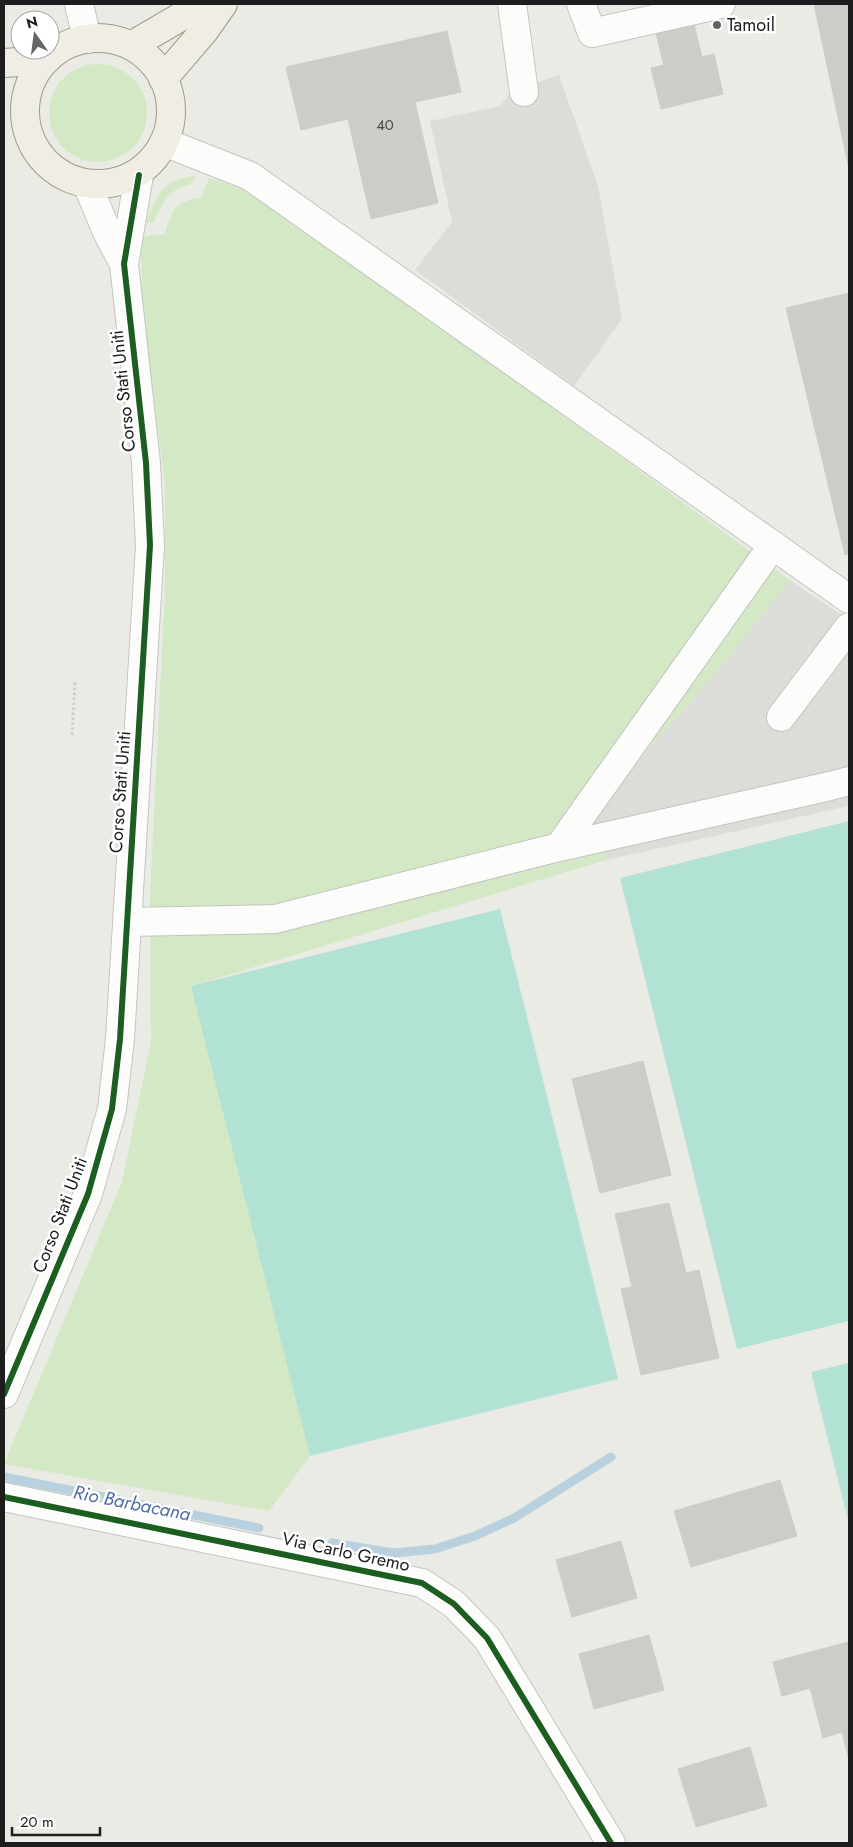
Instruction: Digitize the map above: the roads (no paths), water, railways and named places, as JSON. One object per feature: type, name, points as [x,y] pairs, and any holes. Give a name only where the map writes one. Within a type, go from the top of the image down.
[{"type":"main road","points":[[131,46],[194,9],[207,4]]},
{"type":"main road","points":[[163,79],[204,31],[223,4]]},
{"type":"main road","points":[[46,60],[33,76],[25,97],[14,112],[45,163],[65,177],[88,184],[111,184],[139,175],[164,142],[170,121],[170,99],[163,79],[152,59],[131,46],[108,39],[87,39],[60,49]]},
{"type":"main road","points":[[4,63],[46,60]]},
{"type":"street","points":[[79,4],[87,39]]},
{"type":"street","points":[[512,4],[524,92]]},
{"type":"street","points":[[581,4],[592,33],[721,4]]},
{"type":"street","points":[[164,142],[250,176],[849,599]]},
{"type":"street","name":"Corso Stati Uniti","points":[[4,1394],[88,1194],[112,1109],[120,1039],[150,545],[146,463],[124,264],[139,175]]},
{"type":"street","name":"Corso Stati Uniti","points":[[88,184],[108,234],[124,264]]},
{"type":"street","points":[[559,847],[773,545]]},
{"type":"street","points":[[781,717],[849,627]]},
{"type":"street","points":[[127,922],[275,919],[559,847],[849,780]]},
{"type":"street","name":"Via Carlo Gremo","points":[[4,1497],[422,1584],[454,1604],[487,1638],[611,1843]]},
{"type":"waterway","points":[[332,1543],[394,1553],[435,1549],[475,1536],[514,1518],[611,1457]]},
{"type":"waterway","name":"Rio Barbacana","points":[[4,1477],[259,1528]]},
{"type":"place","name":"Tamoil","points":[[717,25]]}]
